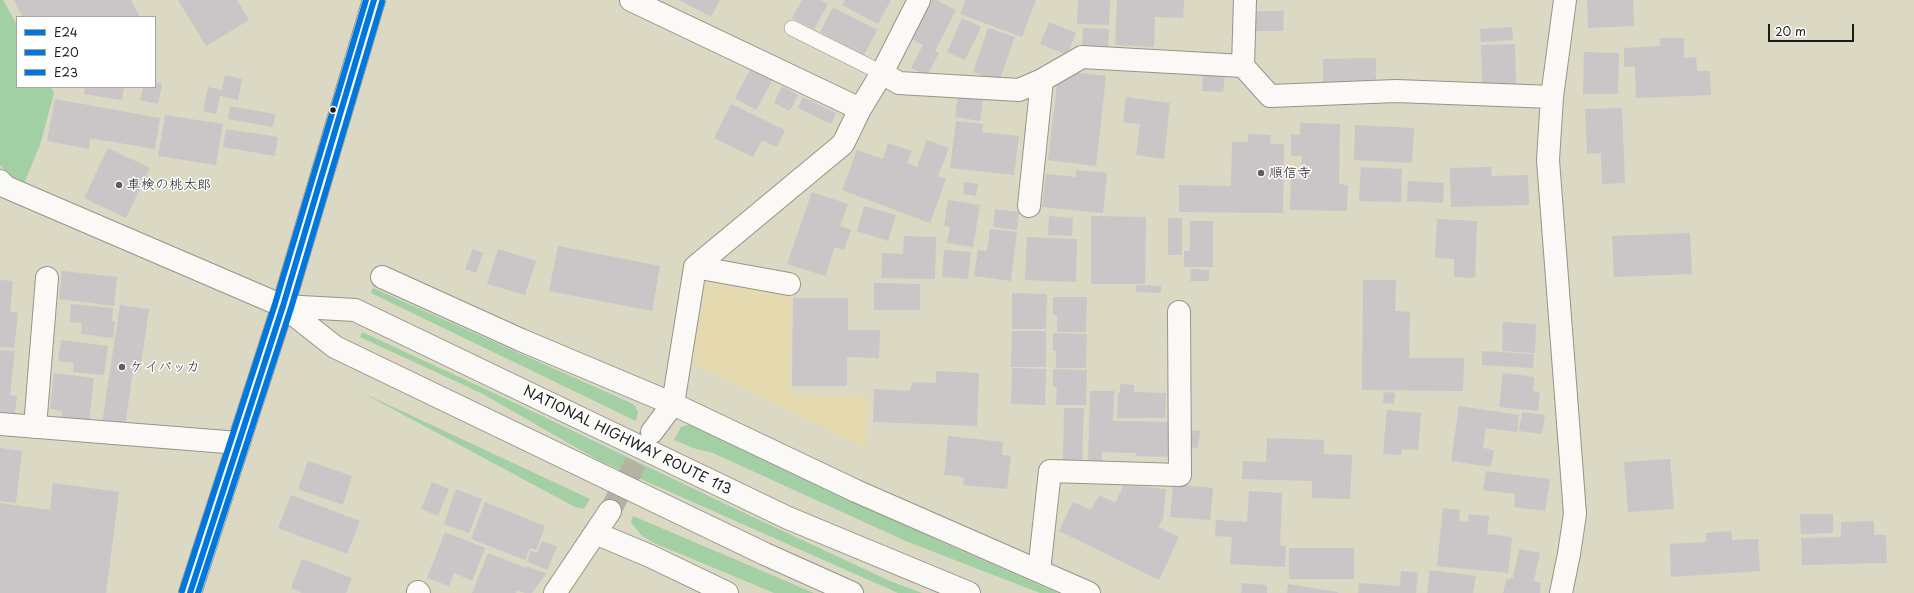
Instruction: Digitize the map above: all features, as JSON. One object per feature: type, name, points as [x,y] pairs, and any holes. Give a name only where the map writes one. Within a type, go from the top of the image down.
[{"type":"main road","points":[[190,593],[283,306],[374,0]]},
{"type":"main road","points":[[631,0],[860,109]]},
{"type":"main road","points":[[652,432],[673,404],[695,267],[843,144],[860,109],[882,73],[919,0]]},
{"type":"main road","points":[[1245,0],[1243,66],[1270,96],[1396,92],[1552,96]]},
{"type":"main road","points":[[1560,593],[1569,554],[1575,514],[1548,160],[1552,96],[1565,0]]},
{"type":"main road","points":[[882,73],[899,83],[1019,90],[1042,80],[1082,57],[1243,66]]},
{"type":"main road","points":[[1029,206],[1042,80]]},
{"type":"main road","points":[[0,181],[6,187],[283,306],[335,347],[765,554],[852,593]]},
{"type":"main road","points":[[695,267],[789,284]]},
{"type":"main road","points":[[382,277],[521,340],[673,404],[856,491],[1089,593]]},
{"type":"main road","points":[[35,427],[47,278]]},
{"type":"main road","name":"NATIONAL HIGHWAY ROUTE 113","points":[[283,306],[354,310],[788,518],[969,593]]},
{"type":"main road","points":[[1039,571],[1050,471],[1180,475],[1179,312]]},
{"type":"main road","points":[[0,424],[239,443]]},
{"type":"main road","points":[[555,593],[610,511]]},
{"type":"main road","points":[[595,533],[650,556],[727,593]]},
{"type":"lane","points":[[792,28],[882,73]]},
{"type":"green space","points":[[0,0],[3,0],[16,23],[16,88],[52,88],[54,93],[40,145],[24,183],[12,178],[0,165]]},
{"type":"green space","points":[[373,288],[631,403],[635,406],[638,412],[636,421],[371,293]]},
{"type":"green space","points":[[362,332],[890,581],[922,593],[898,593],[598,460],[481,393],[360,337]]},
{"type":"green space","points":[[361,392],[590,499],[584,509],[575,507]]},
{"type":"green space","points":[[697,425],[944,543],[1058,593],[1040,593],[908,542],[713,453],[693,448],[674,440],[681,427]]},
{"type":"green space","points":[[633,516],[814,593],[774,593],[654,543],[641,535],[631,522]]},
{"type":"sand","points":[[708,277],[791,292],[790,395],[868,397],[865,448],[691,363]]},
{"type":"building","points":[[14,0],[131,0],[139,16],[22,16]]},
{"type":"building","points":[[178,0],[237,0],[249,20],[206,46]]},
{"type":"building","points":[[679,0],[720,0],[711,17]]},
{"type":"building","points":[[802,0],[820,0],[828,4],[814,29],[792,18]]},
{"type":"building","points":[[845,0],[891,0],[878,24],[842,5]]},
{"type":"building","points":[[932,0],[936,0],[956,10],[935,51],[939,53],[927,76],[911,68],[923,45],[911,39]]},
{"type":"building","points":[[966,0],[1036,0],[1022,37],[960,14]]},
{"type":"building","points":[[1078,0],[1110,0],[1109,25],[1077,24]]},
{"type":"building","points":[[1117,0],[1184,0],[1183,18],[1155,17],[1154,47],[1115,45]]},
{"type":"building","points":[[1587,0],[1633,0],[1634,26],[1588,28]]},
{"type":"building","points":[[833,7],[877,30],[864,55],[820,32]]},
{"type":"building","points":[[1256,11],[1284,11],[1283,31],[1256,31]]},
{"type":"building","points":[[962,18],[981,27],[965,60],[947,52]]},
{"type":"building","points":[[1049,22],[1076,33],[1067,55],[1040,44]]},
{"type":"building","points":[[1512,27],[1513,40],[1481,42],[1480,29]]},
{"type":"building","points":[[988,28],[1015,37],[999,81],[973,72]]},
{"type":"building","points":[[1083,28],[1109,29],[1108,50],[1082,49]]},
{"type":"building","points":[[1660,38],[1684,38],[1684,58],[1696,57],[1697,71],[1710,71],[1711,95],[1636,98],[1635,66],[1624,67],[1624,48],[1660,46]]},
{"type":"building","points":[[1515,44],[1516,85],[1482,86],[1481,45]]},
{"type":"building","points":[[1584,52],[1619,53],[1618,94],[1583,94]]},
{"type":"building","points":[[1376,58],[1376,86],[1323,88],[1323,59]]},
{"type":"building","points":[[751,68],[773,79],[756,110],[735,98]]},
{"type":"building","points":[[1071,72],[1106,76],[1096,166],[1048,160],[1057,85]]},
{"type":"building","points":[[1203,73],[1225,75],[1223,92],[1202,91]]},
{"type":"building","points":[[225,75],[242,79],[238,100],[220,96],[216,114],[203,111],[208,87],[222,90]]},
{"type":"building","points":[[156,82],[162,84],[158,104],[140,100],[143,88],[156,88]]},
{"type":"building","points":[[782,86],[798,95],[790,111],[774,103]]},
{"type":"building","points":[[85,88],[124,88],[122,100],[84,94]]},
{"type":"building","points":[[958,94],[983,98],[980,121],[955,117]]},
{"type":"building","points":[[803,97],[836,113],[831,124],[798,108]]},
{"type":"building","points":[[1126,97],[1170,103],[1164,159],[1136,155],[1140,124],[1123,122]]},
{"type":"building","points":[[55,99],[160,118],[155,149],[90,138],[89,149],[47,141]]},
{"type":"building","points":[[731,104],[785,130],[777,147],[762,140],[753,157],[714,138]]},
{"type":"building","points":[[230,106],[275,114],[273,127],[228,119]]},
{"type":"building","points":[[1622,108],[1625,183],[1602,184],[1601,153],[1587,154],[1585,109]]},
{"type":"building","points":[[165,115],[223,124],[216,165],[158,156]]},
{"type":"building","points":[[956,121],[983,124],[982,132],[1019,136],[1014,175],[950,168]]},
{"type":"building","points":[[1300,123],[1340,124],[1339,184],[1348,185],[1347,211],[1290,210],[1291,178],[1301,179],[1302,156],[1291,156],[1291,134],[1300,135]]},
{"type":"building","points":[[1355,125],[1414,128],[1412,163],[1354,160]]},
{"type":"building","points":[[226,129],[278,137],[275,156],[223,147]]},
{"type":"building","points":[[1248,134],[1271,135],[1270,144],[1284,144],[1283,213],[1179,212],[1179,185],[1231,186],[1232,142],[1248,142]]},
{"type":"building","points":[[927,140],[949,148],[938,176],[946,179],[930,223],[842,190],[857,150],[883,159],[888,143],[912,151],[907,163],[917,167]]},
{"type":"building","points":[[108,148],[150,168],[126,218],[84,198]]},
{"type":"building","points":[[1361,167],[1402,169],[1401,202],[1359,201]]},
{"type":"building","points":[[1491,167],[1492,176],[1528,175],[1529,205],[1451,207],[1450,168]]},
{"type":"building","points":[[1076,170],[1107,173],[1103,213],[1042,207],[1046,174],[1076,177]]},
{"type":"building","points":[[1408,181],[1444,183],[1443,203],[1407,201]]},
{"type":"building","points":[[964,182],[978,184],[976,196],[963,194]]},
{"type":"building","points":[[812,192],[848,204],[840,226],[851,230],[844,250],[835,247],[825,276],[787,264]]},
{"type":"building","points":[[948,200],[980,205],[973,247],[947,243],[950,227],[944,226]]},
{"type":"building","points":[[864,206],[896,215],[888,241],[857,231]]},
{"type":"building","points":[[995,209],[1019,212],[1017,230],[993,227]]},
{"type":"building","points":[[1049,216],[1073,218],[1072,236],[1048,235]]},
{"type":"building","points":[[1091,216],[1146,217],[1145,284],[1091,284]]},
{"type":"building","points":[[1168,218],[1182,218],[1182,255],[1168,255]]},
{"type":"building","points":[[1437,219],[1477,221],[1475,278],[1454,277],[1454,259],[1435,258]]},
{"type":"building","points":[[1190,221],[1213,221],[1213,267],[1184,267],[1184,251],[1190,251]]},
{"type":"building","points":[[990,229],[1017,232],[1011,281],[974,276],[978,250],[987,251]]},
{"type":"building","points":[[1690,233],[1692,274],[1614,277],[1612,236]]},
{"type":"building","points":[[904,236],[936,237],[935,279],[881,278],[882,253],[903,254]]},
{"type":"building","points":[[1027,237],[1077,239],[1076,282],[1025,280]]},
{"type":"building","points":[[558,246],[660,266],[652,311],[549,291]]},
{"type":"building","points":[[473,249],[483,253],[476,273],[465,269]]},
{"type":"building","points":[[498,249],[536,261],[525,295],[487,284]]},
{"type":"building","points":[[944,250],[971,252],[968,279],[942,277]]},
{"type":"building","points":[[1191,269],[1209,270],[1209,281],[1190,281]]},
{"type":"building","points":[[62,271],[117,277],[114,306],[59,299]]},
{"type":"building","points":[[0,280],[13,281],[10,312],[18,313],[14,348],[0,347]]},
{"type":"building","points":[[1363,280],[1396,280],[1395,311],[1410,312],[1409,358],[1464,358],[1463,391],[1362,390]]},
{"type":"building","points":[[874,283],[920,284],[920,310],[874,310]]},
{"type":"building","points":[[1136,285],[1161,286],[1161,293],[1136,292]]},
{"type":"building","points":[[1012,293],[1047,294],[1046,329],[1012,329]]},
{"type":"building","points":[[1053,297],[1087,297],[1086,332],[1057,332],[1057,315],[1053,315]]},
{"type":"building","points":[[793,298],[848,298],[848,330],[880,330],[879,358],[847,357],[847,386],[792,386]]},
{"type":"building","points":[[71,304],[113,308],[112,321],[115,321],[113,338],[81,334],[82,323],[70,322]]},
{"type":"building","points":[[120,305],[149,309],[140,371],[133,370],[125,426],[102,423]]},
{"type":"building","points":[[1503,322],[1536,324],[1535,353],[1502,351]]},
{"type":"building","points":[[1012,331],[1046,331],[1046,367],[1011,367]]},
{"type":"building","points":[[1053,333],[1087,334],[1086,368],[1056,368],[1056,351],[1053,351]]},
{"type":"building","points":[[61,340],[108,346],[104,375],[73,372],[74,363],[58,361]]},
{"type":"building","points":[[0,350],[15,351],[10,395],[17,396],[14,418],[0,417]]},
{"type":"building","points":[[1482,351],[1534,354],[1533,368],[1482,365]]},
{"type":"building","points":[[1012,368],[1046,369],[1045,405],[1011,404]]},
{"type":"building","points":[[1053,369],[1087,370],[1086,405],[1056,405],[1057,387],[1053,387]]},
{"type":"building","points":[[936,371],[979,373],[977,426],[873,422],[874,389],[909,391],[913,382],[936,383]]},
{"type":"building","points":[[54,373],[94,378],[89,422],[62,419],[62,411],[50,409]]},
{"type":"building","points":[[1503,373],[1534,377],[1533,391],[1540,392],[1538,411],[1499,407]]},
{"type":"building","points":[[1120,384],[1134,385],[1134,392],[1166,393],[1165,418],[1117,418],[1118,393],[1120,393]]},
{"type":"building","points":[[1090,391],[1114,391],[1113,421],[1173,422],[1172,457],[1136,456],[1136,453],[1102,452],[1102,463],[1088,463]]},
{"type":"building","points":[[1384,392],[1395,393],[1394,404],[1383,403]]},
{"type":"building","points":[[1459,406],[1519,415],[1517,432],[1486,428],[1483,448],[1494,450],[1491,467],[1451,461]]},
{"type":"building","points":[[1064,408],[1084,408],[1082,461],[1063,461]]},
{"type":"building","points":[[1387,410],[1421,413],[1418,450],[1402,449],[1401,455],[1383,454]]},
{"type":"building","points":[[1522,412],[1545,415],[1542,434],[1519,431]]},
{"type":"building","points":[[1186,430],[1200,431],[1198,448],[1185,447]]},
{"type":"building","points":[[948,436],[1003,442],[1002,455],[1011,456],[1007,489],[963,485],[964,477],[944,475]]},
{"type":"building","points":[[1267,438],[1324,440],[1324,454],[1352,455],[1350,499],[1312,498],[1312,481],[1242,479],[1243,461],[1266,462]]},
{"type":"building","points":[[0,448],[22,451],[16,503],[0,501]]},
{"type":"building","points":[[1670,459],[1674,509],[1628,512],[1624,462]]},
{"type":"building","points":[[308,461],[352,476],[343,505],[298,489]]},
{"type":"building","points":[[1486,471],[1550,479],[1545,511],[1514,507],[1515,494],[1483,490]]},
{"type":"building","points":[[432,482],[449,489],[438,516],[421,509]]},
{"type":"building","points":[[53,483],[119,492],[106,593],[0,593],[0,503],[50,510]]},
{"type":"building","points":[[1173,484],[1213,488],[1210,520],[1170,517]]},
{"type":"building","points":[[1124,485],[1166,489],[1163,518],[1158,527],[1179,537],[1159,580],[1059,531],[1073,502],[1091,510],[1099,495],[1115,503]]},
{"type":"building","points":[[456,489],[482,499],[469,533],[444,524]]},
{"type":"building","points":[[1249,491],[1282,493],[1280,545],[1286,546],[1285,567],[1230,564],[1232,537],[1215,536],[1216,520],[1247,522]]},
{"type":"building","points":[[291,495],[360,521],[347,554],[278,528]]},
{"type":"building","points":[[485,502],[545,526],[536,550],[530,548],[525,560],[471,539]]},
{"type":"building","points":[[1443,508],[1460,510],[1459,521],[1468,522],[1469,514],[1489,516],[1487,534],[1512,537],[1508,573],[1437,566]]},
{"type":"building","points":[[1800,514],[1833,514],[1833,533],[1801,534]]},
{"type":"building","points":[[1874,521],[1874,535],[1886,535],[1887,563],[1802,565],[1801,538],[1841,537],[1841,522]]},
{"type":"building","points":[[1731,531],[1732,540],[1758,539],[1760,571],[1671,577],[1670,544],[1706,542],[1706,533]]},
{"type":"building","points":[[445,532],[485,548],[472,581],[454,573],[449,586],[427,578]]},
{"type":"building","points":[[542,541],[557,547],[547,570],[527,561],[531,551],[537,553]]},
{"type":"building","points":[[1289,548],[1354,548],[1354,579],[1289,579]]},
{"type":"building","points":[[1519,549],[1540,553],[1534,581],[1541,583],[1540,593],[1503,593],[1506,580],[1513,578]]},
{"type":"building","points":[[488,553],[546,574],[532,593],[525,593],[517,590],[516,593],[472,593]]},
{"type":"building","points":[[302,559],[352,578],[346,593],[302,593],[291,588]]},
{"type":"building","points":[[1430,570],[1476,576],[1473,593],[1427,593]]},
{"type":"building","points":[[1401,571],[1418,573],[1416,593],[1358,593],[1359,583],[1400,586]]},
{"type":"building","points":[[1242,583],[1267,585],[1267,593],[1241,593]]},
{"type":"building","points":[[1288,584],[1338,592],[1338,593],[1287,593]]},
{"type":"tunnel","points":[[610,511],[652,432]]},
{"type":"transit line","name":"E23","points":[[182,591],[275,304],[366,0]]},
{"type":"transit line","name":"E24","points":[[190,593],[283,306],[374,0]]},
{"type":"transit line","name":"E20","points":[[198,593],[291,308],[382,2]]},
{"type":"place","name":"順信寺","points":[[1261,173]]},
{"type":"place","name":"車検の桃太郎","points":[[119,185]]},
{"type":"place","name":"ケイバッカ","points":[[122,367]]}]
